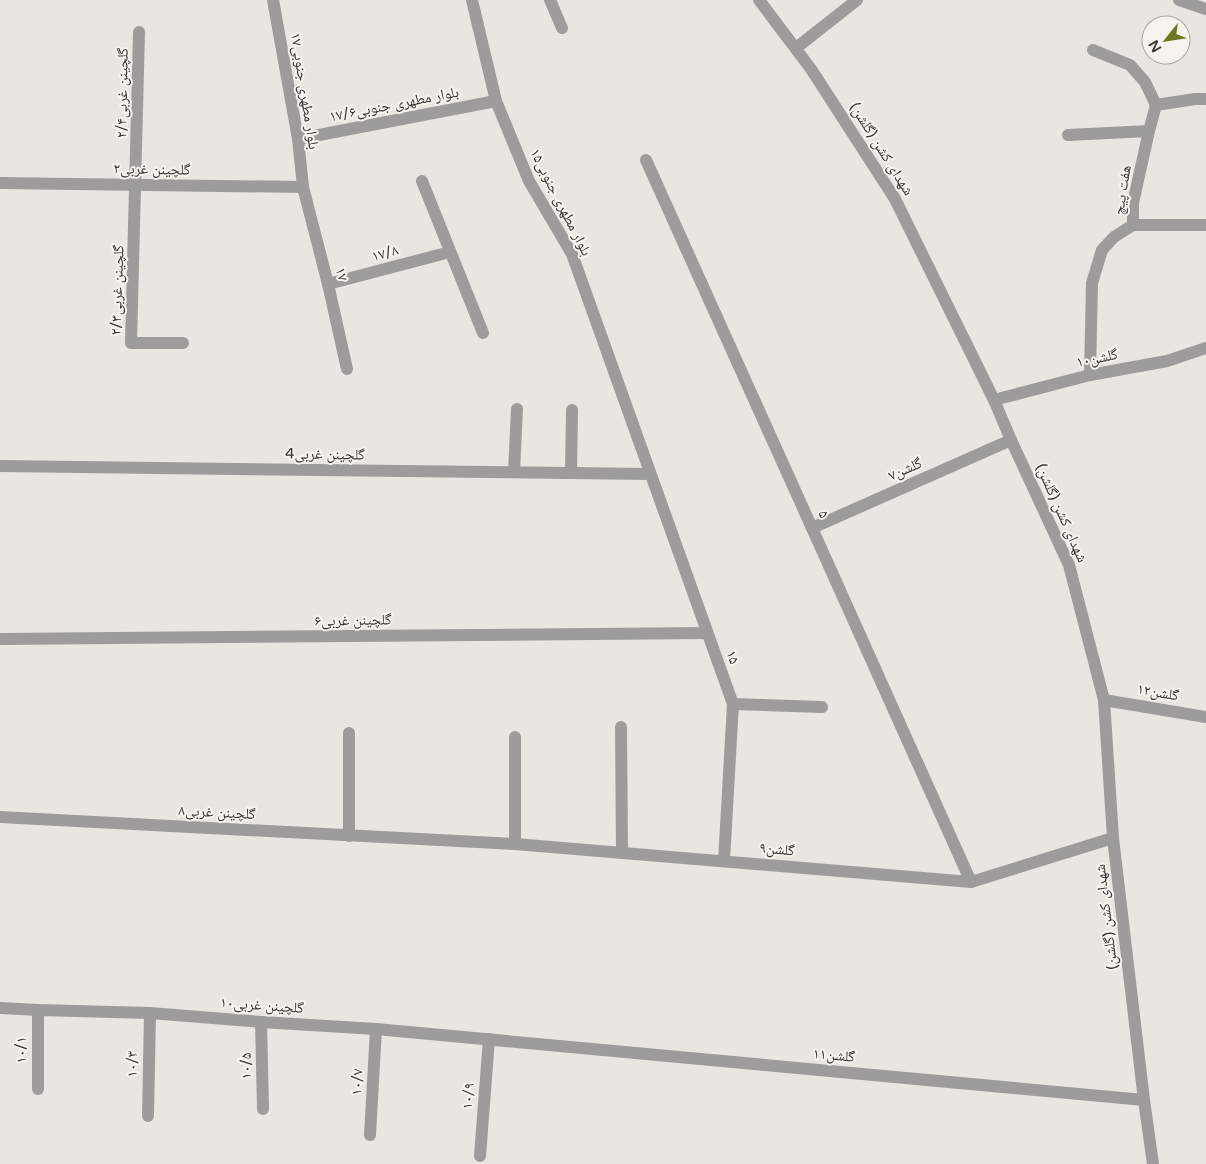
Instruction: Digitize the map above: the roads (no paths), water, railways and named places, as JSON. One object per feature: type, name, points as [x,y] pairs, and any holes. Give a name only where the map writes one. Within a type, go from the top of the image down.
[{"type":"street","name":"بلوار مطهری جنوبی۱۷","points":[[273,0],[298,139],[302,187]]},
{"type":"street","name":"بلوار مطهری جنوبی۱۵","points":[[472,0],[496,101],[529,181],[572,254],[650,474]]},
{"type":"street","points":[[550,0],[562,28]]},
{"type":"street","name":"شهدای کشن (گلشن)","points":[[759,0],[811,69],[895,199],[994,400],[1069,564],[1104,700],[1113,838],[1153,1164]]},
{"type":"street","points":[[796,48],[857,0]]},
{"type":"street","points":[[1179,0],[1206,9]]},
{"type":"street","name":"گلچینن غربی۲/۴","points":[[136,185],[139,32]]},
{"type":"street","points":[[1093,50],[1130,65],[1145,82],[1156,105],[1206,99]]},
{"type":"street","name":"بلوار مطهری جنوبی۱۷/۶","points":[[298,139],[496,101]]},
{"type":"street","name":"هفت پیچ","points":[[1090,375],[1092,283],[1102,250],[1114,237],[1133,225],[1133,203],[1156,105]]},
{"type":"street","points":[[1068,135],[1149,131]]},
{"type":"street","name":"۵","points":[[646,160],[971,882]]},
{"type":"street","points":[[422,182],[483,334]]},
{"type":"street","name":"گلچینن غربی۲","points":[[0,183],[302,187]]},
{"type":"street","name":"گلچینن غربی۲/۳","points":[[136,185],[131,343],[183,343]]},
{"type":"street","name":"۱۷","points":[[302,187],[328,284],[347,369]]},
{"type":"street","points":[[1133,225],[1206,225]]},
{"type":"street","name":"۱۷/۸","points":[[328,284],[450,252]]},
{"type":"street","name":"گلشن۱۰","points":[[994,400],[1090,375],[1167,361],[1206,348]]},
{"type":"street","points":[[514,472],[517,409]]},
{"type":"street","points":[[571,473],[572,410]]},
{"type":"street","name":"گلشن۷","points":[[812,528],[1011,440]]},
{"type":"street","name":"4گلچینن غربی","points":[[0,466],[650,474]]},
{"type":"street","name":"۱۵","points":[[650,474],[733,704],[724,861]]},
{"type":"street","name":"گلچینن غربی۶","points":[[0,639],[707,633]]},
{"type":"street","name":"گلشن۱۲","points":[[1104,700],[1206,717]]},
{"type":"street","points":[[733,704],[822,707]]},
{"type":"street","points":[[621,727],[622,853]]},
{"type":"street","points":[[349,733],[349,836]]},
{"type":"street","points":[[515,737],[515,844]]},
{"type":"street","name":"گلچینن غربی۸","points":[[0,817],[432,840]]},
{"type":"street","name":"گلشن۹","points":[[432,840],[515,844],[971,882],[1113,838]]},
{"type":"street","name":"گلچینن غربی۱۰","points":[[0,1008],[150,1013],[376,1029],[521,1042]]},
{"type":"street","name":"۱۰/۱","points":[[38,1010],[38,1089]]},
{"type":"street","name":"۱۰/۳","points":[[148,1116],[150,1013]]},
{"type":"street","name":"۱۰/۵","points":[[261,1022],[263,1109]]},
{"type":"street","name":"۱۰/۷","points":[[370,1136],[376,1029]]},
{"type":"street","name":"۱۰/۹","points":[[480,1156],[489,1039]]},
{"type":"street","name":"گلشن۱۱","points":[[521,1042],[1144,1100]]}]
